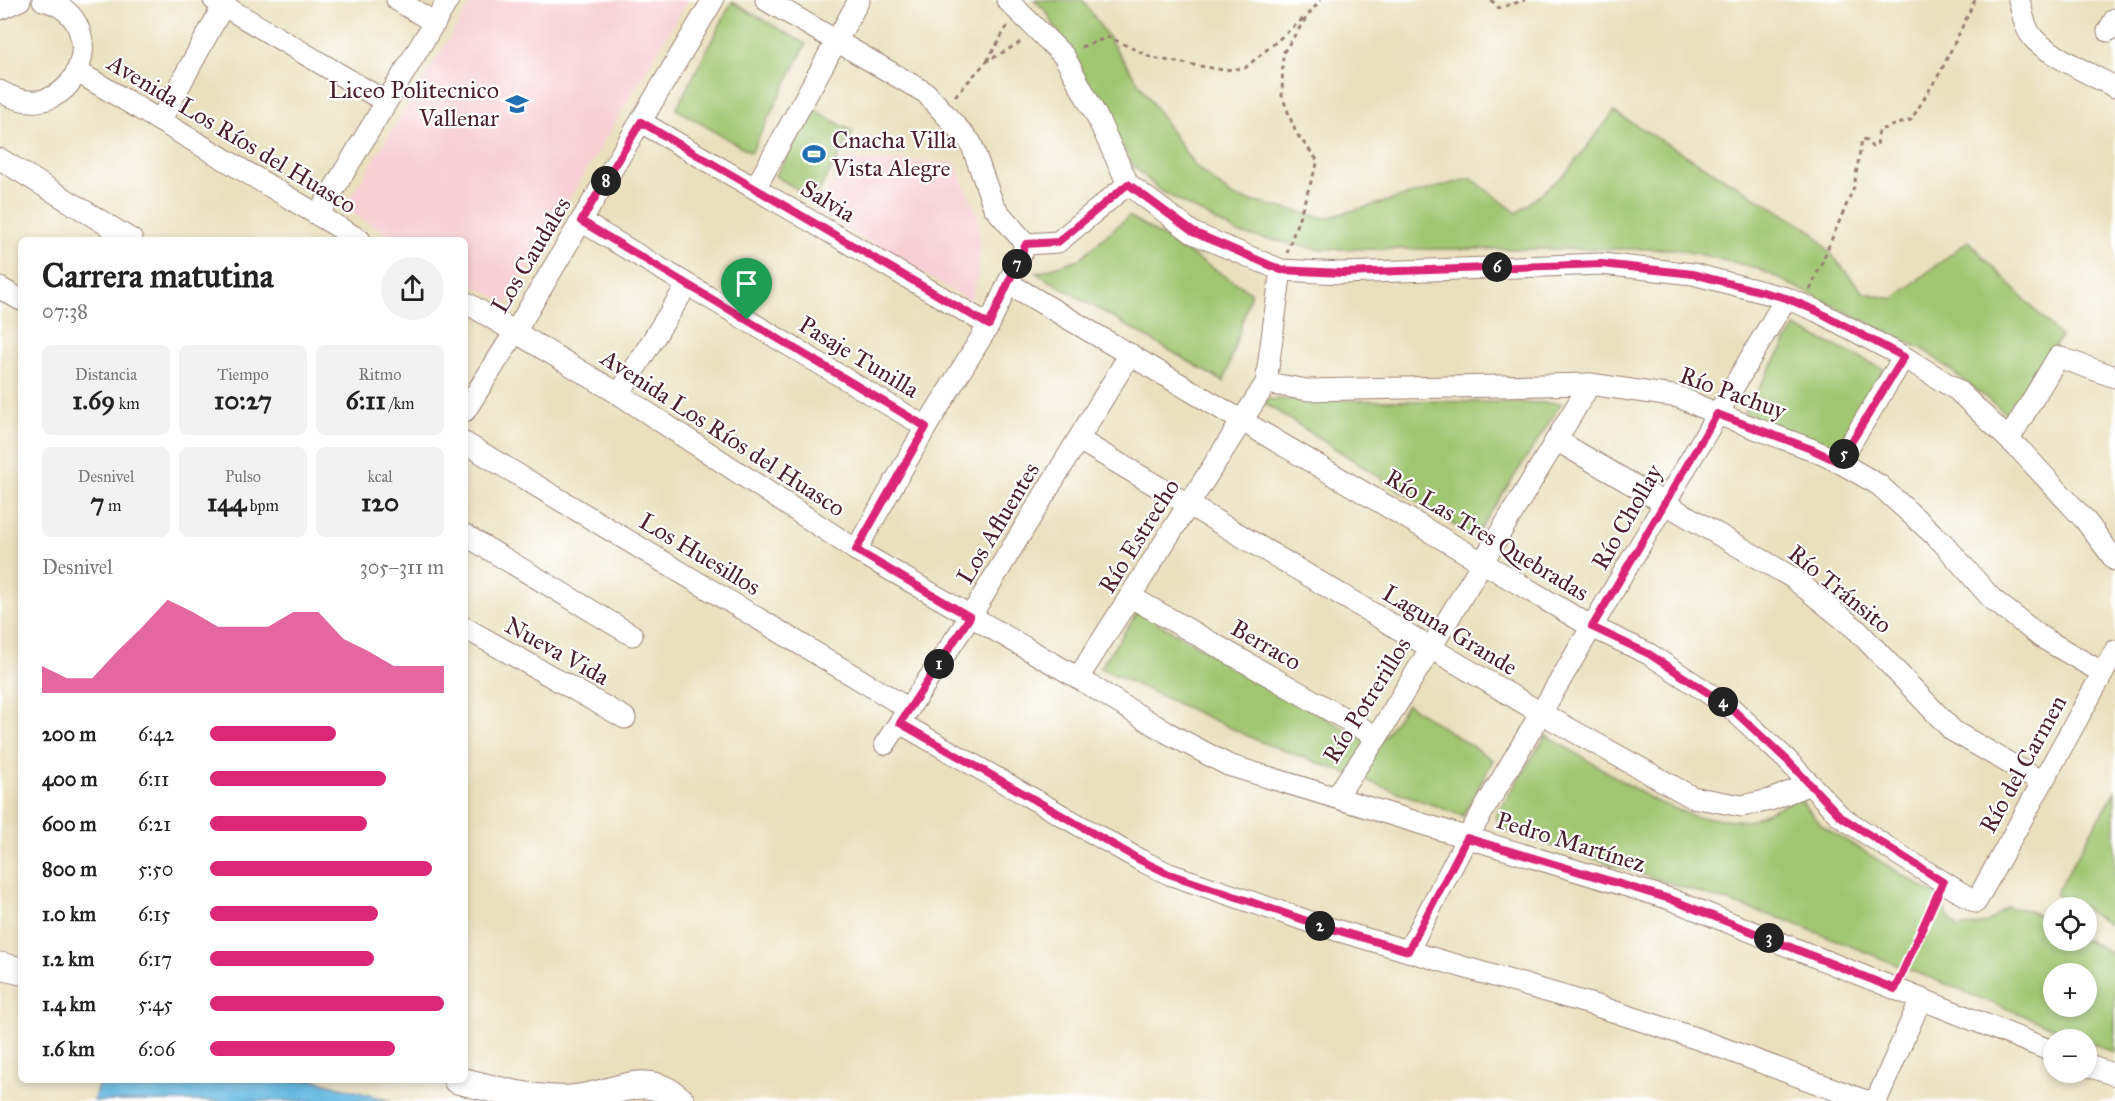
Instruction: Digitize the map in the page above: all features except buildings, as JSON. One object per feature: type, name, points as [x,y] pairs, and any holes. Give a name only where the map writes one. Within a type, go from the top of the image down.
[{"type":"main road","points":[[0,966],[18,970]]},
{"type":"main road","points":[[468,1083],[523,1096],[572,1099],[644,1084],[658,1086],[681,1101]]},
{"type":"street","points":[[0,9],[20,0]]},
{"type":"street","points":[[397,0],[435,23]]},
{"type":"street","points":[[318,215],[448,0]]},
{"type":"street","name":"Los Caudales","points":[[468,406],[515,332],[713,0]]},
{"type":"street","points":[[766,0],[926,93],[971,143],[994,207],[1026,244]]},
{"type":"street","points":[[756,188],[859,0]]},
{"type":"street","points":[[2019,0],[2025,24],[2035,39],[2050,51],[2115,87]]},
{"type":"street","name":"Avenida Los Ríos del Huasco","points":[[3,99],[35,102],[49,99],[66,88],[78,72],[82,58],[79,30],[71,17],[56,2]]},
{"type":"street","points":[[160,121],[219,3],[386,102]]},
{"type":"street","points":[[1012,4],[1064,56],[1098,119],[1128,184],[1193,232],[1281,270],[1342,273],[1602,264],[1693,274],[1795,301],[1904,357],[1957,390],[2009,440],[2085,520],[2115,560]]},
{"type":"street","name":"Avenida Los Ríos del Huasco","points":[[78,72],[355,237]]},
{"type":"street","name":"Salvia","points":[[641,122],[989,325]]},
{"type":"street","points":[[0,159],[127,237]]},
{"type":"street","points":[[1026,244],[1058,242],[1128,184]]},
{"type":"street","name":"Pasaje Tunilla","points":[[581,221],[926,427]]},
{"type":"street","points":[[856,550],[926,427],[989,325],[1026,244]]},
{"type":"street","points":[[1241,420],[1266,383],[1281,270]]},
{"type":"street","name":"Río Las Tres Quebradas","points":[[1008,283],[1592,627],[1649,654],[1731,708],[1787,760],[1840,816],[1976,902]]},
{"type":"street","points":[[618,394],[687,285]]},
{"type":"street","points":[[0,288],[18,298]]},
{"type":"street","name":"Río Chollay","points":[[1408,951],[1467,838],[1717,414],[1795,301]]},
{"type":"street","name":"Avenida Los Ríos del Huasco","points":[[468,305],[618,394],[856,550],[1078,678]]},
{"type":"street","name":"Los Afluentes","points":[[885,744],[970,617],[1130,354]]},
{"type":"street","points":[[1839,462],[1904,357]]},
{"type":"street","points":[[2009,440],[2058,357],[2115,377]]},
{"type":"street","name":"Río Pachuy","points":[[1266,383],[1308,390],[1590,384],[1679,397],[1717,414],[1811,449],[1879,485],[1943,543],[1992,599],[2041,637],[2103,673]]},
{"type":"street","name":"Río Potrerillos","points":[[1336,796],[1377,737],[1590,384]]},
{"type":"street","name":"Río Estrecho","points":[[1078,678],[1190,505],[1241,420]]},
{"type":"street","name":"Laguna Grande","points":[[1079,440],[1541,713],[1692,797],[1742,806],[1770,800],[1810,784]]},
{"type":"street","name":"Río Tránsito","points":[[1556,440],[1793,578],[1857,630],[1953,731],[2042,782]]},
{"type":"street","name":"Los Huesillos","points":[[468,445],[1140,860],[1169,874],[1322,926],[1598,1006],[1698,1039],[1866,1101]]},
{"type":"street","points":[[468,538],[632,635]]},
{"type":"street","name":"Berraco","points":[[1131,597],[1377,737]]},
{"type":"street","name":"Nueva Vida","points":[[468,630],[625,718]]},
{"type":"street","name":"Río del Carmen","points":[[1976,902],[2115,651]]},
{"type":"street","name":"Pedro Martínez","points":[[1078,678],[1166,732],[1228,765],[1670,899],[2043,1048]]},
{"type":"street","points":[[1866,1101],[1877,1099],[1921,999]]},
{"type":"street","points":[[2097,1069],[2115,1075]]},
{"type":"path","points":[[1281,270],[1318,161],[1296,133],[1281,96],[1283,53],[1308,15],[1321,0]]},
{"type":"path","points":[[1491,0],[1499,8],[1525,0]]},
{"type":"path","points":[[1795,301],[1854,188],[1862,139],[1867,140],[1872,147],[1877,145],[1879,130],[1911,120],[1941,71],[1975,0]]},
{"type":"path","points":[[986,62],[1012,4]]},
{"type":"path","points":[[1064,56],[1080,47],[1109,37],[1152,58],[1223,70],[1245,68],[1308,15]]},
{"type":"path","points":[[942,110],[986,62],[1040,31]]},
{"type":"path","points":[[1895,989],[1943,882]]},
{"type":"shaded area","name":"Liceo Politecnico Vallenar","points":[[473,0],[688,0],[507,304],[468,282],[468,237],[393,237],[344,208]]},
{"type":"shaded area","points":[[848,159],[955,163],[977,213],[980,249],[977,278],[970,301],[815,211]]},
{"type":"green space","points":[[1034,0],[1083,0],[1194,165],[1233,197],[1326,218],[1471,178],[1517,213],[1566,173],[1614,112],[1812,231],[1863,292],[1893,299],[1968,241],[2061,337],[2007,414],[1926,351],[1757,268],[1676,249],[1316,249],[1238,233],[1159,190],[1133,165],[1046,11]]},
{"type":"green space","points":[[732,2],[806,44],[751,153],[676,109]]},
{"type":"green space","name":"Cnacha Villa Vista Alegre","points":[[815,110],[853,132],[814,199],[775,176]]},
{"type":"green space","points":[[1129,216],[1251,292],[1224,382],[1036,273],[1079,259]]},
{"type":"green space","points":[[1795,327],[1884,369],[1833,455],[1744,413]]},
{"type":"green space","points":[[1258,399],[1562,403],[1474,538]]},
{"type":"green space","points":[[1138,612],[1377,747],[1407,704],[1493,760],[1463,816],[1261,742],[1100,668]]},
{"type":"green space","points":[[1546,735],[1655,801],[1696,817],[1748,821],[1799,798],[1822,826],[1944,900],[1946,914],[1958,928],[1987,923],[2007,907],[2028,910],[2043,918],[2043,951],[2097,951],[2097,945],[2115,955],[2115,1053],[2097,1045],[2097,1029],[2057,1029],[1788,921],[1506,831],[1495,817]]},
{"type":"green space","points":[[2115,791],[2115,928],[2097,917],[2097,897],[2061,897],[2055,894]]},
{"type":"water","points":[[99,1083],[326,1083],[391,1101],[93,1101]]},
{"type":"place","name":"Liceo Politecnico Vallenar","points":[[517,104]]},
{"type":"place","name":"Cnacha Villa Vista Alegre","points":[[814,154]]},
{"type":"route","points":[[641,122],[989,325],[1026,244],[1058,242],[1128,184],[1193,232],[1281,270],[1342,273],[1602,264],[1693,274],[1786,298],[1817,311],[1904,357],[1839,462],[1811,449],[1717,414],[1592,627],[1649,654],[1731,708],[1787,760],[1840,816],[1943,882],[1895,989],[1670,899],[1467,838],[1408,951],[1322,926],[1169,874],[1140,860],[900,723],[970,617],[856,550],[926,427],[747,320],[581,221],[641,122]]}]
